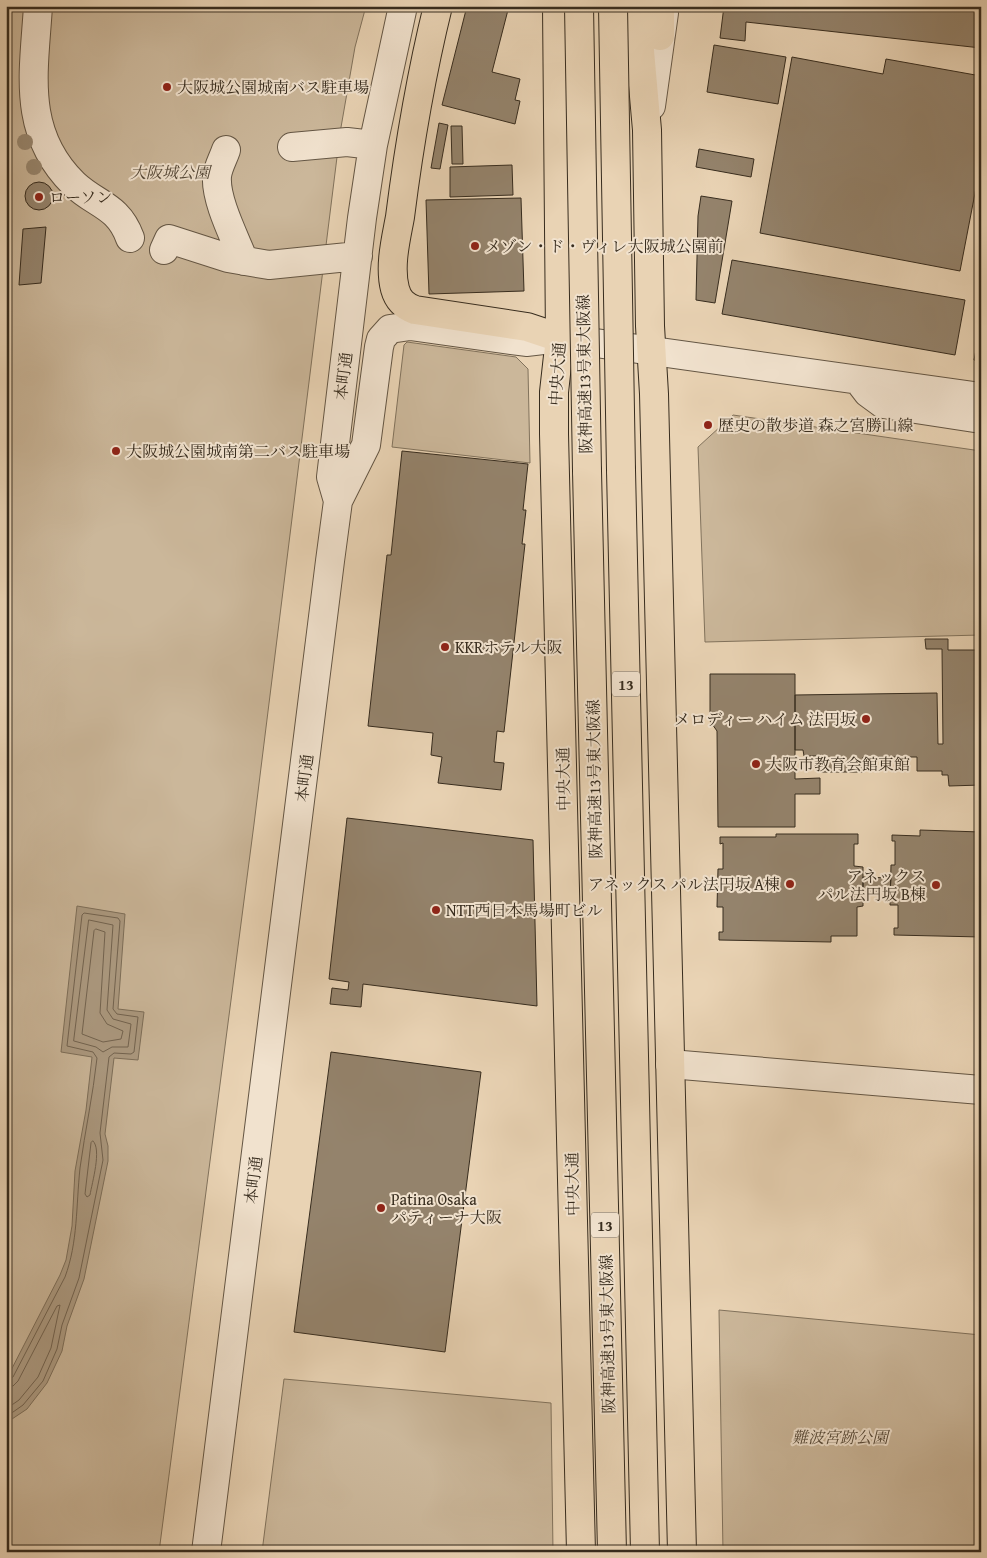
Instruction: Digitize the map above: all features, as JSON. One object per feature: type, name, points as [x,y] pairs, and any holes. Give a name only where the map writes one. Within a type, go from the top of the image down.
[{"type":"main road","points":[[438,6],[422,76],[402,196],[393,270],[397,293],[407,307],[430,313],[527,327],[560,338]]},
{"type":"main road","name":"中央大通","points":[[557,6],[560,338],[554,392],[554,434],[581,1552]]},
{"type":"main road","name":"阪神高速13号東大阪線","points":[[579,6],[581,217],[612,1552]]},
{"type":"main road","name":"阪神高速13号東大阪線","points":[[613,6],[615,237],[646,1552]]},
{"type":"main road","points":[[636,6],[647,130],[682,1552]]},
{"type":"main road","points":[[660,6],[660,36]]},
{"type":"street","points":[[38,6],[32,89],[35,112],[45,143],[73,183],[89,196],[109,207],[121,218],[130,238]]},
{"type":"street","name":"本町通","points":[[206,1552],[338,501],[331,477],[358,256],[373,145],[403,6]]},
{"type":"street","points":[[647,130],[666,6]]},
{"type":"street","points":[[292,147],[347,142],[373,145]]},
{"type":"street","points":[[226,150],[218,173],[217,183],[221,200],[244,261]]},
{"type":"street","points":[[164,250],[169,240],[228,258],[269,265],[358,256]]},
{"type":"street","points":[[338,501],[366,445],[378,347],[390,329],[410,326],[526,342],[560,338],[981,397]]},
{"type":"street","points":[[858,380],[868,393],[883,404],[981,418]]},
{"type":"street","points":[[670,1064],[981,1090]]},
{"type":"green space","name":"大阪城公園","points":[[6,6],[366,6],[355,47],[340,133],[254,824],[159,1552],[6,1552]]},
{"type":"green space","points":[[407,342],[516,357],[528,369],[530,463],[392,447],[404,345]]},
{"type":"green space","points":[[733,415],[981,451],[981,635],[705,642],[698,447]]},
{"type":"green space","name":"難波宮跡公園","points":[[719,1310],[981,1335],[981,1552],[723,1552]]},
{"type":"green space","points":[[284,1379],[551,1403],[553,1552],[262,1552]]},
{"type":"water","points":[[77,906],[125,914],[118,1009],[144,1012],[138,1060],[114,1058],[105,1134],[108,1146],[108,1161],[84,1279],[67,1326],[62,1351],[47,1383],[27,1409],[6,1423],[6,1380],[60,1275],[66,1260],[72,1226],[75,1171],[86,1110],[92,1057],[61,1052]]},
{"type":"building","points":[[467,6],[509,6],[492,72],[520,79],[515,100],[520,101],[515,124],[442,105]]},
{"type":"building","points":[[724,6],[981,6],[981,48],[746,22],[745,41],[720,38]]},
{"type":"building","points":[[714,45],[786,57],[778,104],[707,92]]},
{"type":"building","points":[[792,57],[883,74],[886,59],[981,76],[981,162],[960,271],[760,233]]},
{"type":"building","points":[[439,123],[448,125],[440,169],[431,168]]},
{"type":"building","points":[[451,126],[462,126],[463,164],[452,164]]},
{"type":"building","points":[[699,149],[754,159],[751,177],[696,167]]},
{"type":"building","points":[[512,165],[513,195],[450,197],[450,167]]},
{"type":"building","name":"ローソン","points":[[39,182],[49,186],[53,196],[49,206],[39,210],[29,206],[25,196],[29,186]]},
{"type":"building","points":[[701,196],[732,201],[715,303],[696,300],[698,216]]},
{"type":"building","name":"メゾン・ド・ヴィレ大阪城公園前","points":[[521,198],[524,291],[429,294],[426,200]]},
{"type":"building","points":[[46,227],[41,283],[19,285],[23,229]]},
{"type":"building","points":[[732,260],[965,300],[955,355],[722,314]]},
{"type":"building","points":[[981,324],[981,362],[974,360]]},
{"type":"building","name":"KKRホテル大阪","points":[[402,451],[528,464],[523,510],[526,510],[522,544],[525,544],[504,732],[497,731],[494,762],[504,763],[501,790],[438,783],[442,757],[431,755],[433,733],[368,726],[387,555],[391,555]]},
{"type":"building","name":"メロディー ハイム 法円坂","points":[[925,639],[948,639],[948,650],[981,650],[981,785],[949,786],[948,775],[942,775],[942,771],[917,771],[917,757],[863,757],[863,772],[817,772],[817,756],[804,756],[803,750],[795,750],[795,695],[937,693],[938,744],[943,744],[942,649],[926,649]]},
{"type":"building","name":"大阪市教育会館東館","points":[[710,674],[795,674],[795,779],[820,778],[820,794],[795,794],[795,827],[718,827],[717,731],[710,721]]},
{"type":"building","name":"NTT西日本馬場町ビル","points":[[347,818],[533,840],[537,1006],[363,984],[361,1007],[330,1004],[332,988],[348,990],[349,982],[329,979]]},
{"type":"building","name":"アネックス パル法円坂 B棟","points":[[920,830],[981,832],[981,937],[894,935],[894,928],[898,928],[898,905],[890,905],[891,865],[895,865],[895,841],[892,841],[892,835],[920,836]]},
{"type":"building","name":"アネックス パル法円坂 A棟","points":[[776,834],[858,834],[858,844],[854,844],[854,866],[863,867],[863,906],[857,907],[857,936],[831,936],[831,942],[719,940],[719,932],[723,932],[723,907],[717,907],[718,869],[723,869],[723,843],[720,844],[720,837],[776,837]]},
{"type":"building","points":[[863,877],[891,878],[890,892],[863,891]]},
{"type":"building","points":[[331,1052],[481,1072],[445,1352],[294,1332]]},
{"type":"place","name":"大阪城公園城南バス駐車場","points":[[167,87]]},
{"type":"place","name":"ローソン","points":[[39,197]]},
{"type":"place","name":"メゾン・ド・ヴィレ大阪城公園前","points":[[475,246]]},
{"type":"place","name":"歴史の散歩道 森之宮勝山線","points":[[708,425]]},
{"type":"place","name":"大阪城公園城南第二バス駐車場","points":[[116,451]]},
{"type":"place","name":"KKRホテル大阪","points":[[445,647]]},
{"type":"place","name":"メロディー ハイム 法円坂","points":[[866,719]]},
{"type":"place","name":"大阪市教育会館東館","points":[[756,764]]},
{"type":"place","name":"アネックス パル法円坂 A棟","points":[[790,884]]},
{"type":"place","name":"アネックス パル法円坂 B棟","points":[[936,885]]},
{"type":"place","name":"NTT西日本馬場町ビル","points":[[436,910]]},
{"type":"place","name":"Patina Osaka パティーナ大阪","points":[[381,1208]]}]
